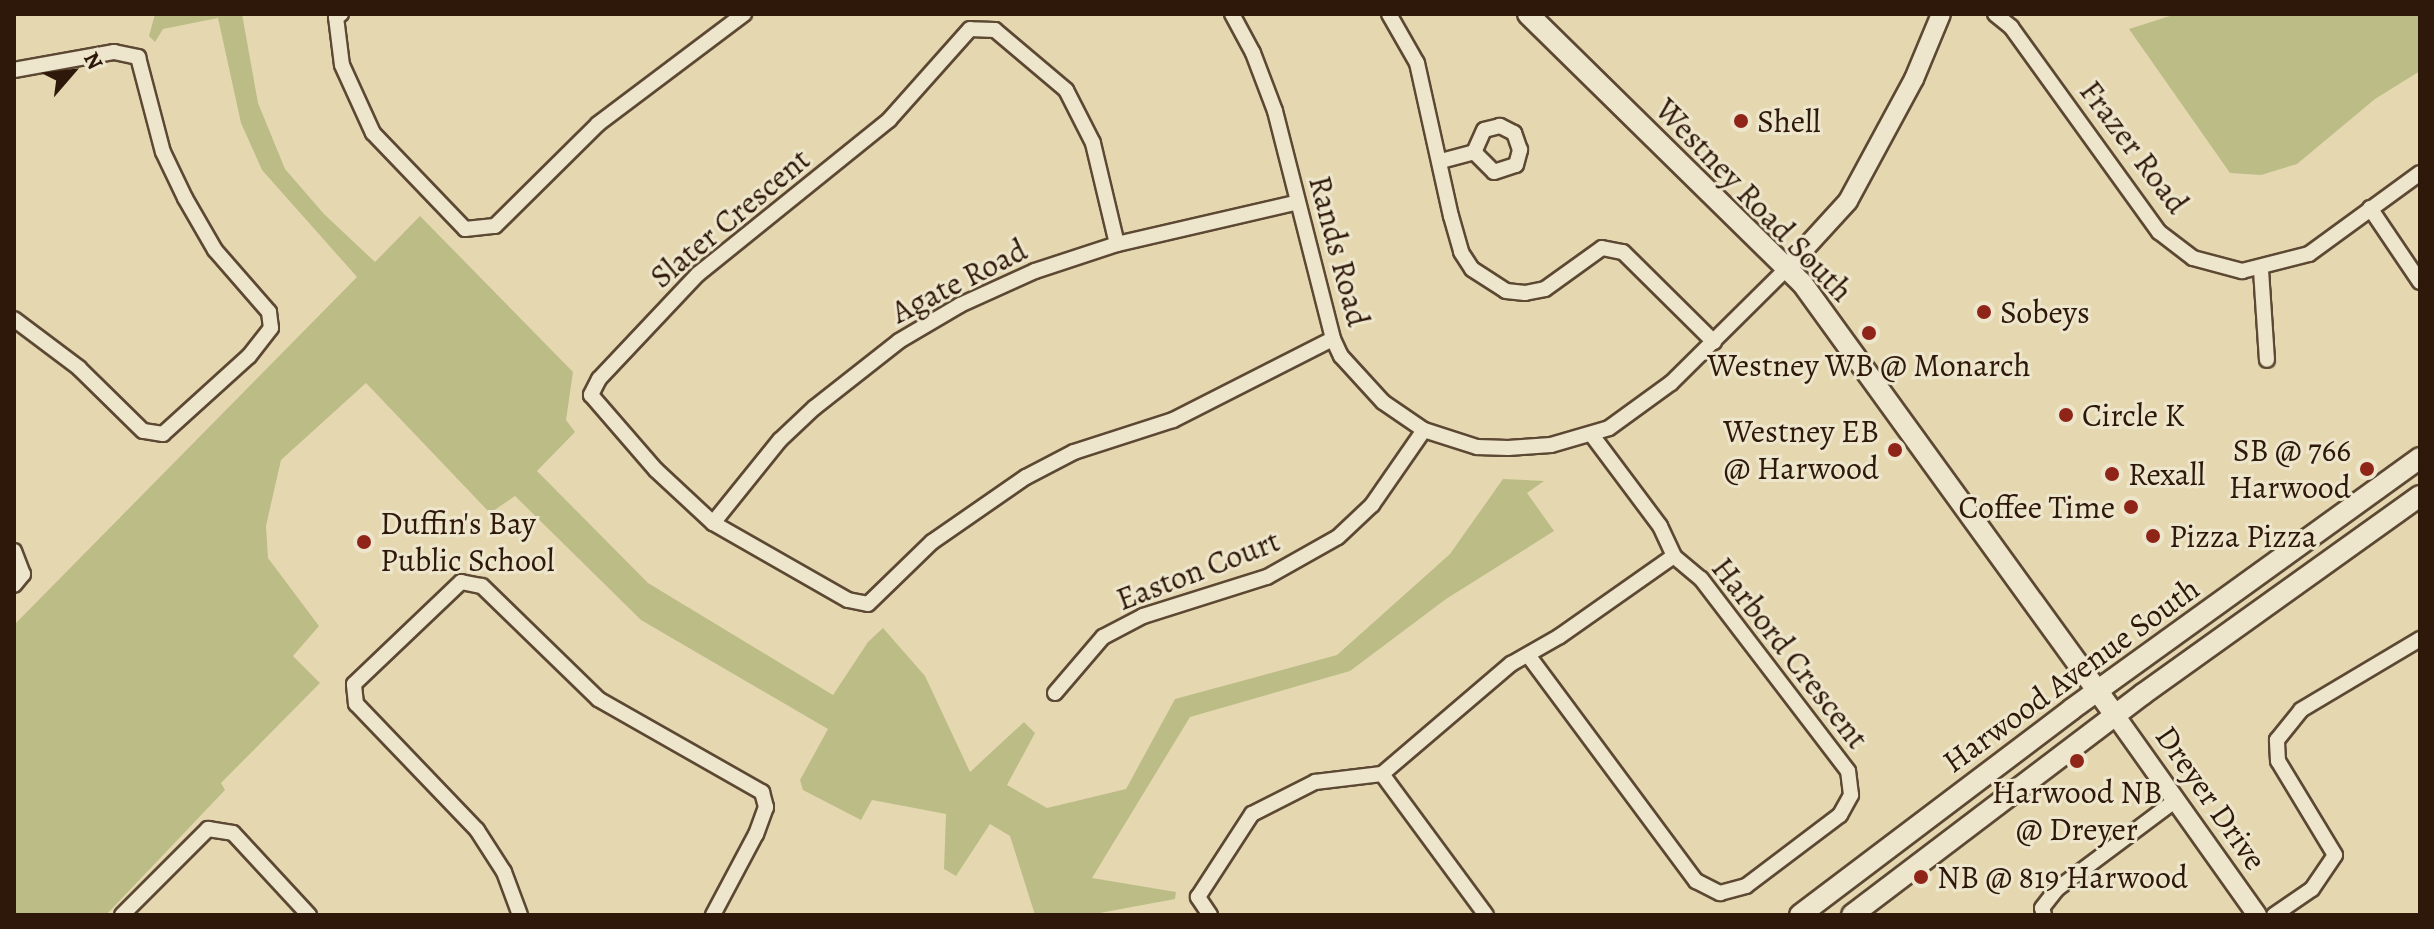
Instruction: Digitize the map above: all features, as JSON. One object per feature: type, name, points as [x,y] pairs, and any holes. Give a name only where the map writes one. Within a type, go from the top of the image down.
[{"type":"main road","name":"Westney Road South","points":[[1528,14],[1786,269],[1851,346],[2034,609],[2115,715]]},
{"type":"main road","name":"Harwood Avenue South","points":[[1800,915],[2098,690],[2420,458]]},
{"type":"main road","name":"Harwood Avenue South","points":[[1852,915],[2115,715],[2420,496]]},
{"type":"street","points":[[341,14],[336,17],[342,65],[373,133],[465,229],[495,226],[598,124],[744,14]]},
{"type":"street","name":"Rands Road","points":[[1232,14],[1253,53],[1275,111],[1295,203],[1333,339],[1341,356],[1383,402],[1424,430],[1477,447],[1508,448],[1592,435],[1640,410],[1714,342],[1786,269]]},
{"type":"street","points":[[1389,14],[1400,24],[1417,63],[1461,252],[1489,281],[1506,291],[1525,293],[1545,289],[1602,248],[1623,252],[1714,342]]},
{"type":"street","points":[[1786,269],[1848,201],[1914,79],[1941,14]]},
{"type":"street","name":"Frazer Road","points":[[1995,14],[2011,27],[2159,232],[2193,258],[2223,268],[2261,270],[2309,254],[2420,173]]},
{"type":"street","name":"Slater Crescent","points":[[1117,244],[1093,143],[1066,90],[995,30],[970,29],[889,120],[698,274],[599,379],[591,395],[609,420],[713,523],[848,600],[868,604],[932,542],[1026,477],[1074,452],[1173,420],[1333,339]]},
{"type":"street","points":[[14,70],[114,52],[138,57],[163,152],[185,198],[215,250],[269,312],[271,328],[249,356],[163,434],[143,431],[79,368],[14,319]]},
{"type":"street","points":[[1441,161],[1474,152]]},
{"type":"street","name":"Agate Road","points":[[713,523],[780,440],[899,341],[1010,282],[1117,244],[1295,203]]},
{"type":"street","points":[[2370,208],[2420,282]]},
{"type":"street","points":[[2261,270],[2267,360]]},
{"type":"street","name":"Easton Court","points":[[1055,693],[1103,637],[1143,616],[1267,577],[1338,537],[1372,505],[1424,430]]},
{"type":"street","points":[[1210,915],[1198,897],[1252,814],[1315,782],[1382,774],[1485,684],[1674,556],[1660,526],[1592,435]]},
{"type":"street","points":[[14,551],[23,574],[14,585]]},
{"type":"street","name":"Harbord Crescent","points":[[1528,655],[1696,881],[1720,893],[1746,886],[1840,815],[1851,795],[1848,771],[1701,579],[1674,556]]},
{"type":"street","points":[[520,915],[504,872],[477,830],[376,731],[356,704],[354,684],[461,582],[482,586],[598,699],[762,792],[766,807],[756,834],[713,915]]},
{"type":"street","points":[[2274,915],[2312,889],[2335,855],[2278,761],[2277,740],[2301,710],[2420,639]]},
{"type":"street","name":"Dreyer Drive","points":[[2115,715],[2254,914]]},
{"type":"street","points":[[1382,774],[1486,915]]},
{"type":"street","points":[[2044,915],[2042,908],[2057,889],[2176,800]]},
{"type":"street","points":[[122,915],[208,829],[241,840],[309,915]]},
{"type":"green space","points":[[155,14],[242,14],[258,103],[285,169],[324,214],[375,262],[420,216],[573,372],[566,420],[575,432],[537,471],[648,583],[833,695],[868,642],[883,628],[925,676],[970,772],[1024,722],[1035,733],[1007,785],[1047,808],[1126,789],[1175,699],[1337,655],[1450,554],[1503,479],[1544,481],[1527,493],[1554,531],[1446,599],[1350,671],[1190,717],[1092,878],[1176,892],[1175,899],[1089,915],[1035,915],[1010,836],[990,824],[956,876],[944,869],[946,814],[872,800],[861,820],[803,790],[800,780],[828,729],[641,620],[515,496],[490,513],[366,383],[281,460],[266,526],[268,558],[319,626],[293,656],[320,683],[221,783],[225,790],[106,915],[14,915],[14,625],[357,277],[262,170],[241,123],[218,18],[163,29],[155,42],[149,36]]},
{"type":"green space","points":[[2176,14],[2420,14],[2420,71],[2375,99],[2297,164],[2261,175],[2230,173],[2129,29]]},
{"type":"place","name":"Shell","points":[[1741,121]]},
{"type":"place","name":"Sobeys","points":[[1984,312]]},
{"type":"place","name":"Westney WB @ Monarch","points":[[1869,333]]},
{"type":"place","name":"Circle K","points":[[2066,415]]},
{"type":"place","name":"Westney EB @ Harwood","points":[[1895,450]]},
{"type":"place","name":"SB @ 766 Harwood","points":[[2367,469]]},
{"type":"place","name":"Rexall","points":[[2112,474]]},
{"type":"place","name":"Coffee Time","points":[[2131,507]]},
{"type":"place","name":"Pizza Pizza","points":[[2153,536]]},
{"type":"place","name":"Duffin's Bay Public School","points":[[364,542]]},
{"type":"place","name":"Harwood NB @ Dreyer","points":[[2077,761]]},
{"type":"place","name":"NB @ 819 Harwood","points":[[1921,877]]}]
